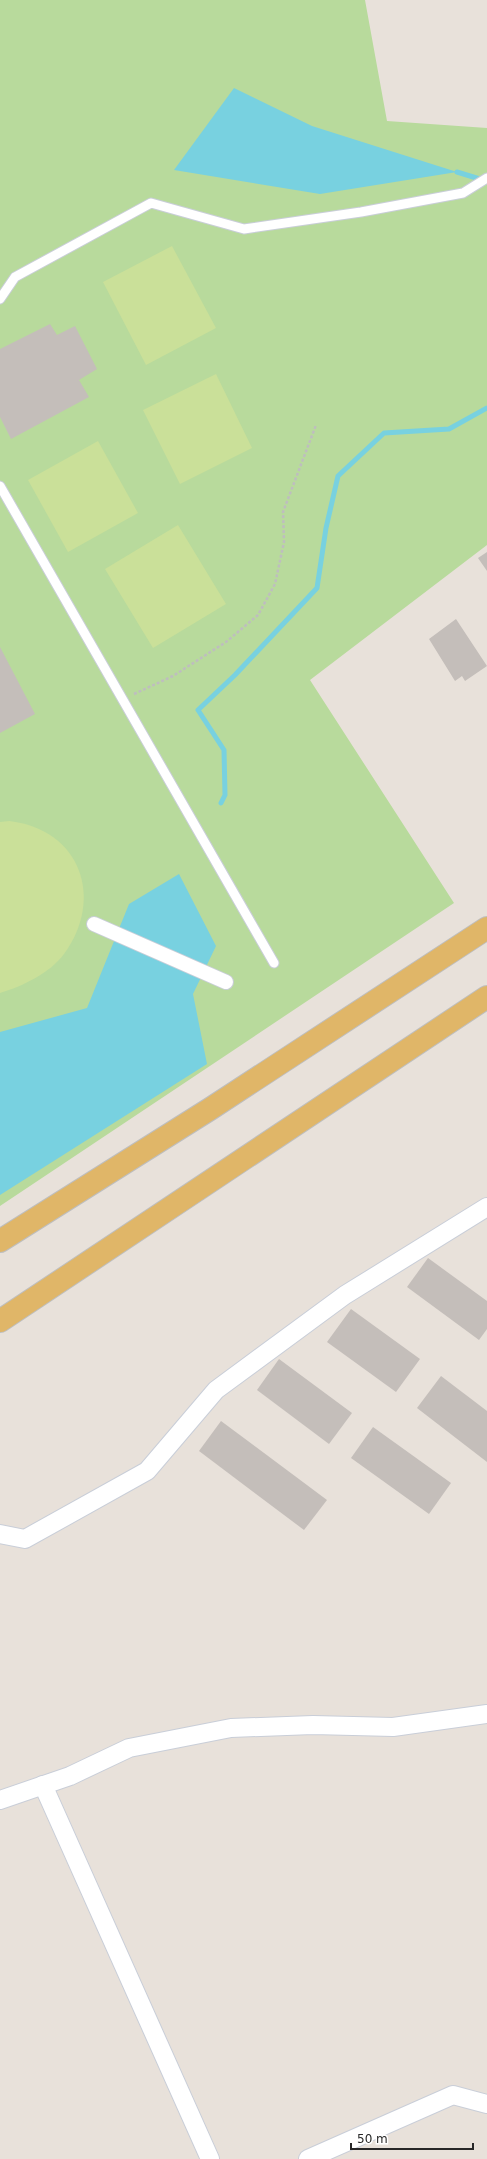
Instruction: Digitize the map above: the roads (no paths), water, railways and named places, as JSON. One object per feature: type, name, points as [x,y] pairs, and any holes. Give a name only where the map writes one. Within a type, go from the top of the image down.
[{"type":"main road","points":[[0,1241],[210,1109],[487,928]]},
{"type":"main road","points":[[0,1321],[487,997]]},
{"type":"street","points":[[94,924],[226,982]]},
{"type":"street","points":[[0,1534],[25,1539],[147,1471],[216,1390],[345,1296],[487,1207]]},
{"type":"street","points":[[0,1800],[70,1776],[128,1748],[231,1728],[313,1725],[393,1727],[487,1714]]},
{"type":"street","points":[[43,1785],[210,2159]]},
{"type":"street","points":[[308,2159],[453,2095],[487,2104]]},
{"type":"lane","points":[[0,299],[15,277],[151,203],[244,229],[361,212],[463,193],[487,178]]},
{"type":"lane","points":[[0,486],[274,963]]},
{"type":"water","points":[[234,88],[312,126],[457,172],[320,194],[174,170]]},
{"type":"water","points":[[179,874],[216,946],[193,994],[207,1064],[0,1195],[0,1032],[87,1008],[129,904]]},
{"type":"waterway","points":[[457,172],[483,180]]},
{"type":"waterway","points":[[221,803],[225,795],[224,750],[198,710],[235,675],[317,588],[326,528],[338,476],[384,433],[449,429],[487,408]]}]
